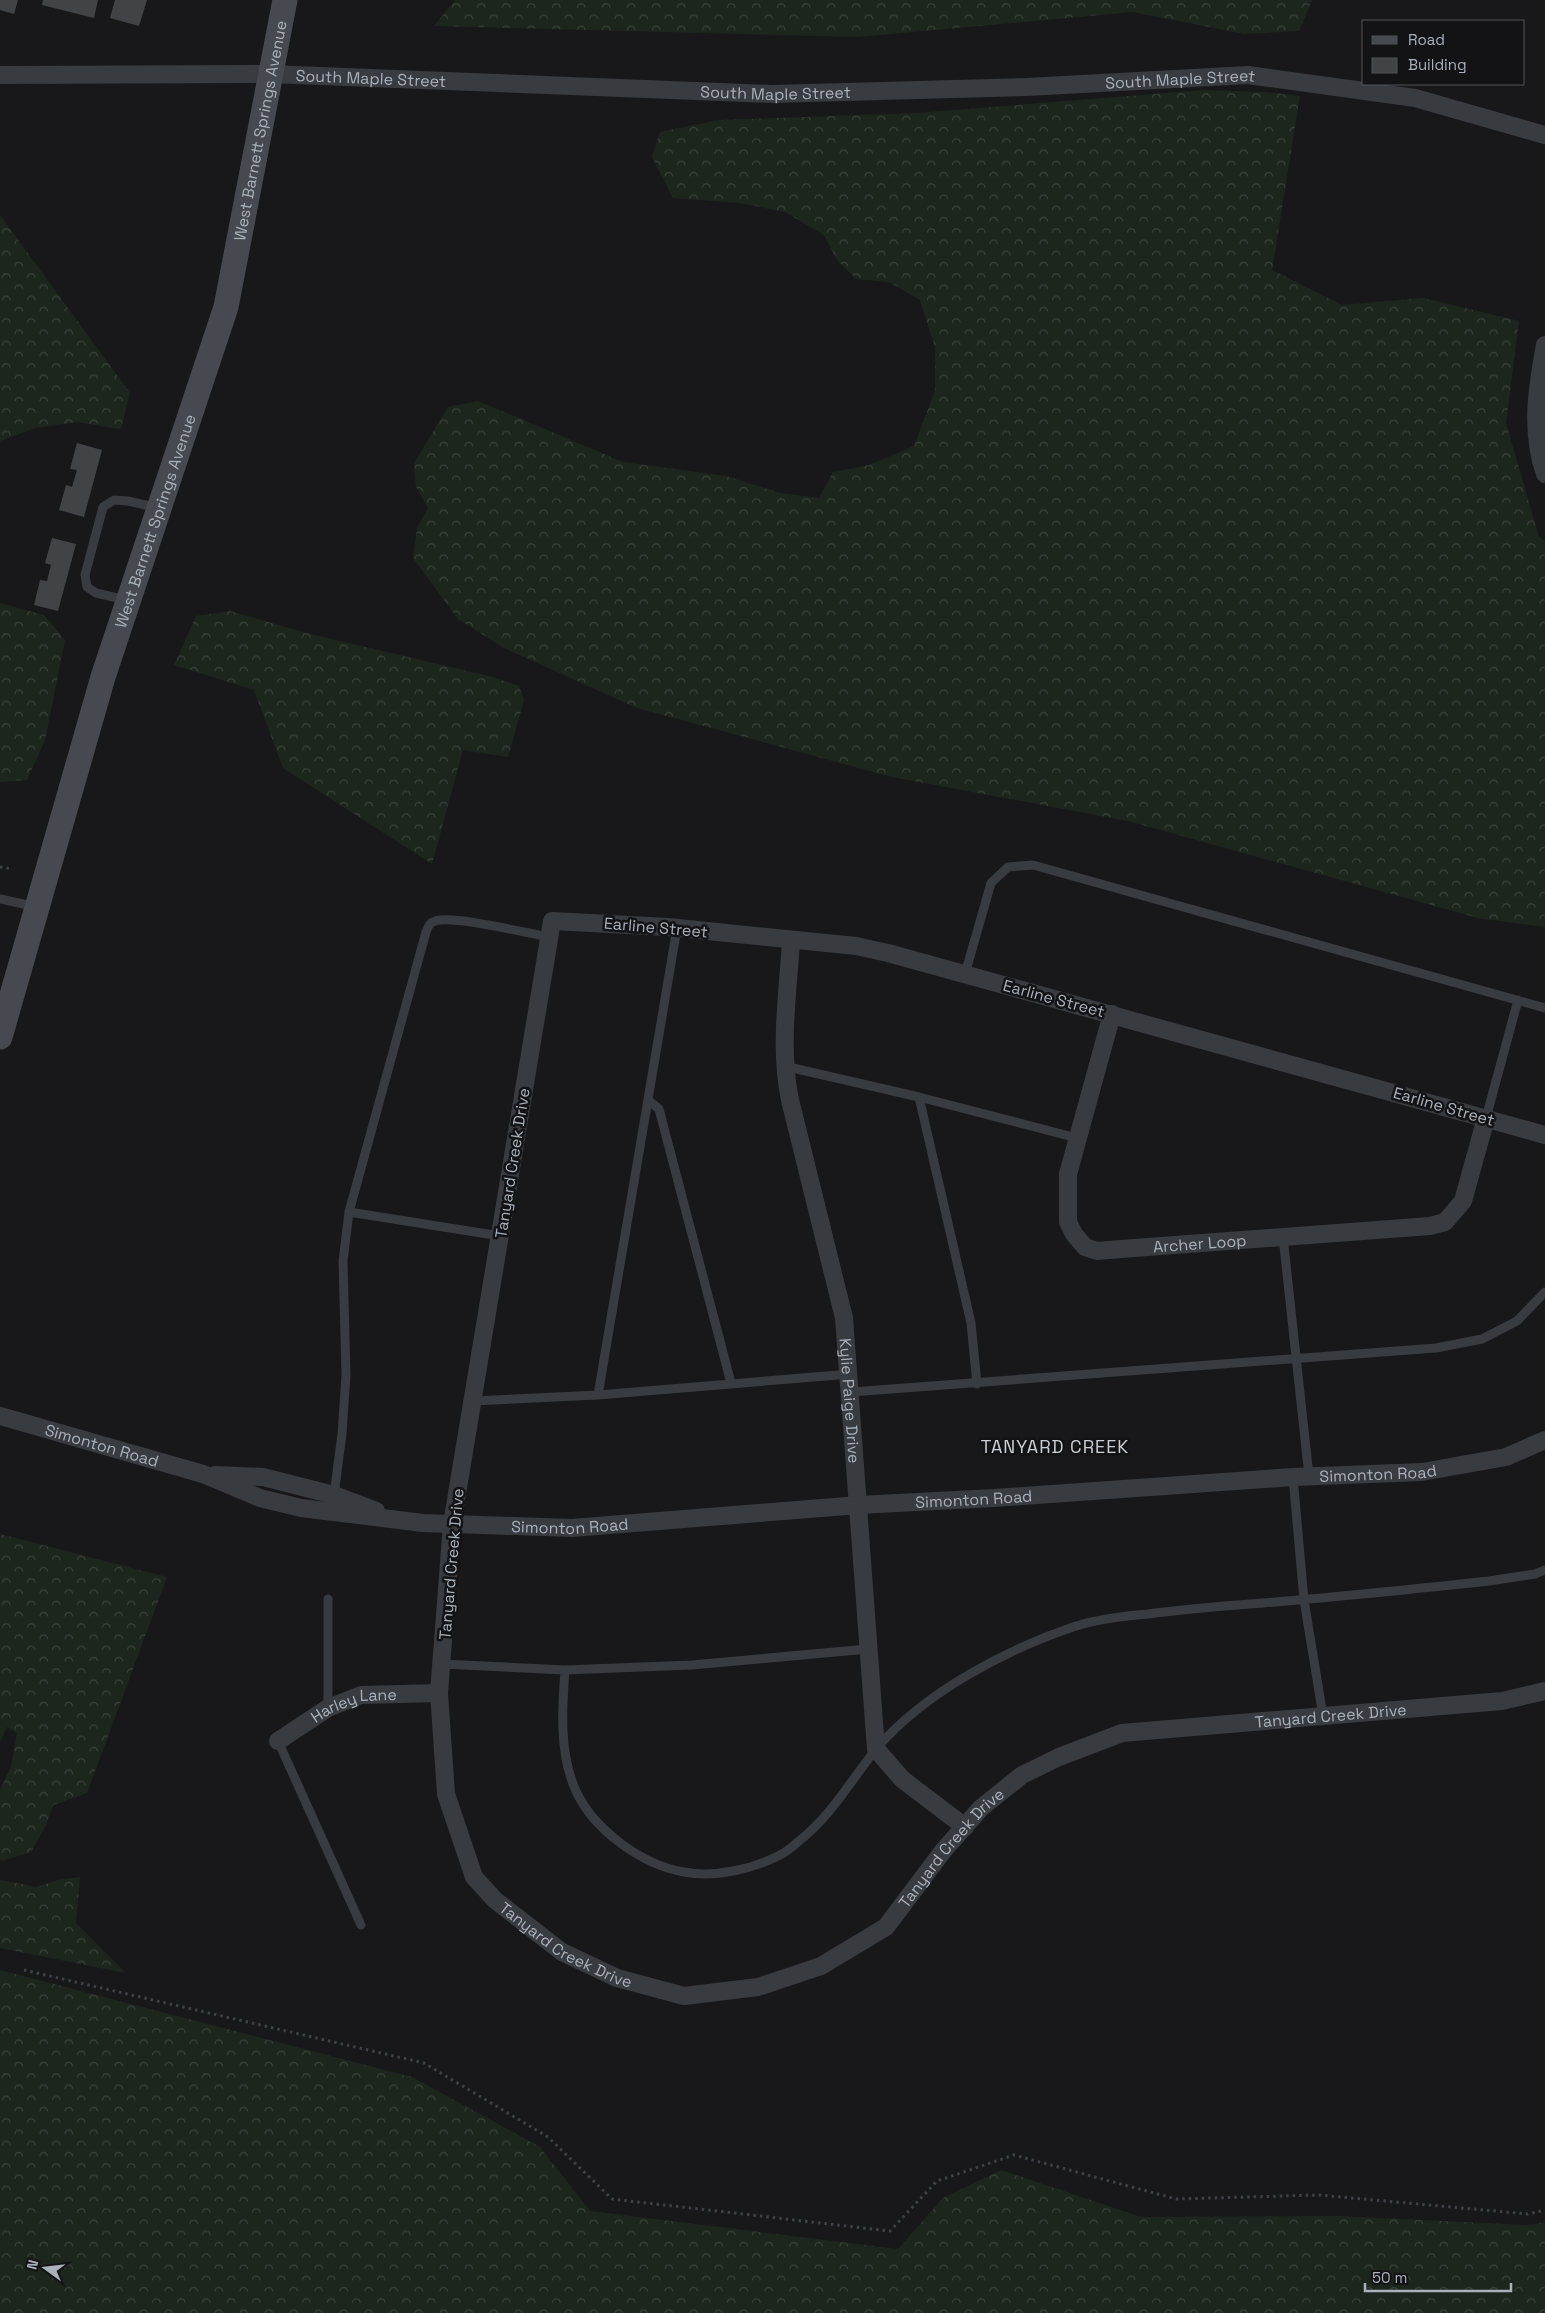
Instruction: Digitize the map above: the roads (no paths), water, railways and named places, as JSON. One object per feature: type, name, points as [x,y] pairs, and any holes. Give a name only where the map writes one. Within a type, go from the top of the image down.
[{"type":"street","name":"West Barnett Springs Avenue","points":[[0,1037],[103,677],[226,307],[258,149],[270,74],[285,0]]},
{"type":"street","name":"South Maple Street","points":[[0,75],[270,74],[772,94],[1027,86],[1248,76],[1415,98],[1545,135]]},
{"type":"street","points":[[1545,345],[1536,412],[1536,433],[1538,454],[1545,474]]},
{"type":"street","name":"Earline Street","points":[[550,929],[677,928],[872,950],[1112,1014],[1545,1134]]},
{"type":"street","name":"Tanyard Creek Drive","points":[[550,929],[452,1524],[439,1693],[446,1794],[474,1877],[495,1900],[562,1952],[617,1978],[684,1996],[758,1987],[821,1966],[886,1927],[943,1851],[982,1808],[1022,1775],[1058,1757],[1122,1733],[1502,1701],[1545,1691]]},
{"type":"street","name":"Kylie Paige Drive","points":[[791,940],[784,1035],[784,1066],[790,1100],[844,1318],[850,1374],[876,1749]]},
{"type":"street","name":"Archer Loop","points":[[1112,1014],[1068,1174],[1068,1222],[1074,1234],[1085,1247],[1105,1250],[1430,1226],[1445,1222],[1463,1201],[1486,1118]]},
{"type":"street","name":"Simonton Road","points":[[0,1416],[203,1474],[260,1498],[301,1508],[423,1523],[572,1528],[859,1505],[994,1498],[1301,1477],[1422,1472],[1506,1457],[1545,1440]]},
{"type":"street","name":"Simonton Road","points":[[203,1474],[263,1477],[334,1495],[398,1519]]},
{"type":"street","name":"Harley Lane","points":[[278,1741],[328,1708],[361,1695],[439,1693]]},
{"type":"street","points":[[876,1749],[902,1779],[965,1826]]},
{"type":"lane","points":[[128,600],[96,593],[87,587],[85,575],[103,507],[114,500],[128,501],[158,508]]},
{"type":"lane","points":[[965,974],[991,883],[1008,867],[1033,865],[1545,1008]]},
{"type":"lane","points":[[0,899],[37,907]]},
{"type":"lane","points":[[334,1495],[342,1434],[346,1375],[342,1261],[349,1212],[429,924],[436,921],[459,921],[550,929]]},
{"type":"lane","points":[[598,1395],[677,928]]},
{"type":"lane","points":[[1486,1118],[1518,1000]]},
{"type":"lane","points":[[784,1066],[919,1097],[1077,1138]]},
{"type":"lane","points":[[919,1097],[971,1323],[977,1384]]},
{"type":"lane","points":[[648,1100],[659,1108],[732,1384]]},
{"type":"lane","points":[[349,1212],[500,1236]]},
{"type":"lane","points":[[1283,1237],[1296,1360],[1304,1600],[1323,1716]]},
{"type":"lane","points":[[851,1392],[1436,1348],[1482,1339],[1517,1321],[1545,1292]]},
{"type":"lane","points":[[472,1402],[598,1395],[850,1374]]},
{"type":"lane","points":[[565,1670],[562,1709],[566,1755],[576,1790],[594,1821],[620,1842],[654,1862],[684,1872],[719,1873],[751,1866],[782,1855],[810,1832],[838,1803],[876,1749],[902,1722],[981,1668],[1024,1646],[1076,1626],[1120,1617],[1489,1582],[1535,1574],[1545,1570]]},
{"type":"lane","points":[[328,1599],[328,1708]]},
{"type":"lane","points":[[442,1664],[565,1670],[692,1665],[868,1649]]},
{"type":"lane","points":[[278,1741],[361,1925]]},
{"type":"district","name":"TANYARD CREEK","points":[[1055,1447]]}]
